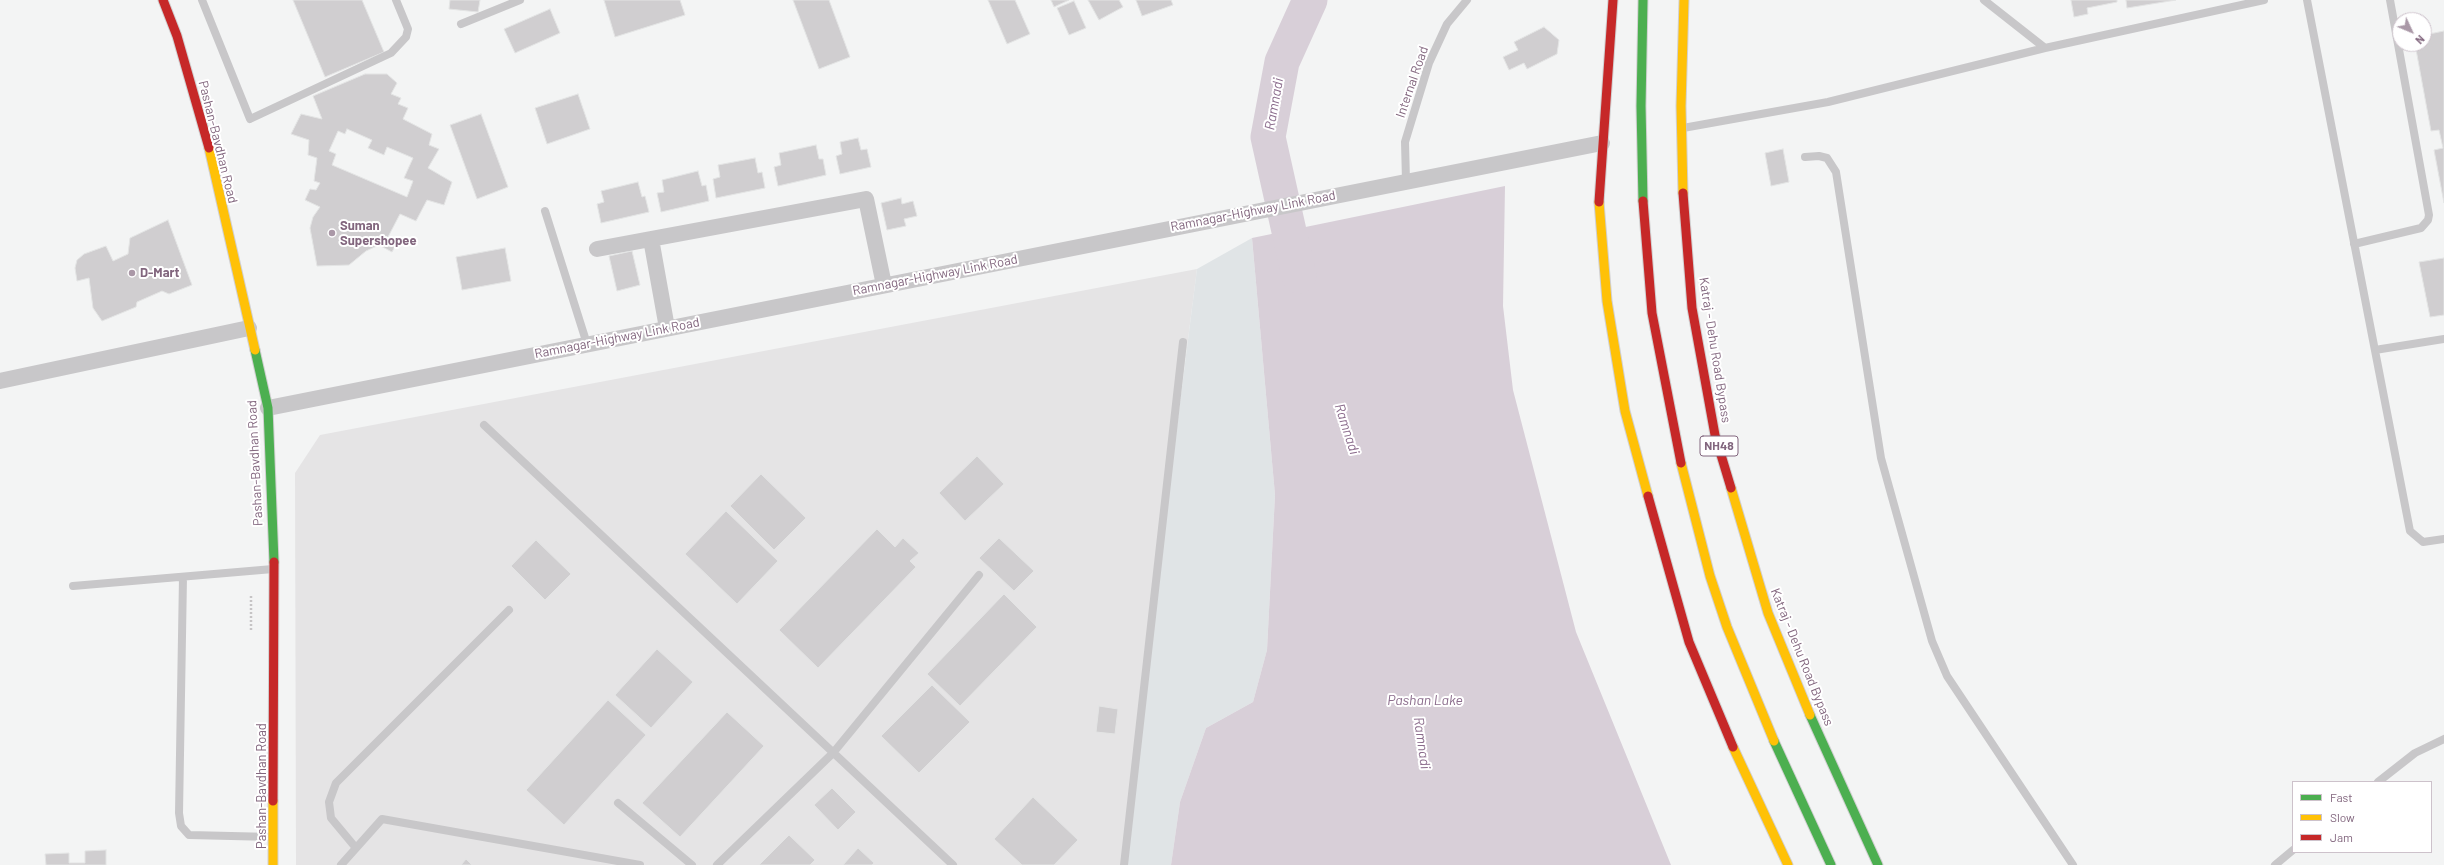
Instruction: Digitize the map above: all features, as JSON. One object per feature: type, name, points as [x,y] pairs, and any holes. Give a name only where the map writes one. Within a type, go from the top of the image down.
[{"type":"main road","name":"Pashan-Bavdhan Road","points":[[163,0],[177,36],[206,137],[268,408],[274,569],[275,837],[273,865]]},
{"type":"main road","points":[[1613,0],[1598,211],[1607,301],[1625,411],[1672,588],[1689,642],[1718,714],[1788,865]]},
{"type":"main road","points":[[1643,0],[1641,106],[1643,203],[1652,313],[1676,444],[1710,576],[1727,627],[1755,698],[1831,865]]},
{"type":"main road","name":"Katraj - Dehu Road Bypass","points":[[1684,0],[1682,128],[1683,200],[1692,308],[1716,435],[1768,613],[1795,681],[1878,865]]},
{"type":"street","name":"Ramnagar-Highway Link Road","points":[[268,408],[1602,143]]},
{"type":"street","points":[[597,249],[866,198],[884,285]]},
{"type":"street","points":[[651,239],[667,328]]},
{"type":"street","points":[[0,381],[249,328]]},
{"type":"lane","points":[[202,0],[250,119],[390,53],[406,37],[408,29],[396,0]]},
{"type":"lane","points":[[461,24],[520,0]]},
{"type":"lane","name":"Internal Road","points":[[1406,181],[1405,142],[1429,63],[1447,24],[1467,0]]},
{"type":"lane","points":[[1984,0],[2045,48]]},
{"type":"lane","points":[[1682,128],[1828,102],[2045,48],[2264,0]]},
{"type":"lane","points":[[2307,0],[2410,531],[2423,542],[2444,539]]},
{"type":"lane","points":[[2354,244],[2420,228],[2428,220],[2430,210],[2390,0]]},
{"type":"lane","points":[[1805,157],[1819,156],[1827,158],[1836,172],[1881,458],[1932,641],[1947,676],[2073,865]]},
{"type":"lane","points":[[545,211],[587,344]]},
{"type":"lane","points":[[2375,350],[2444,339]]},
{"type":"lane","points":[[1124,865],[1183,342]]},
{"type":"lane","points":[[484,425],[953,865]]},
{"type":"lane","points":[[73,586],[274,569]]},
{"type":"lane","points":[[718,865],[833,752],[980,575]]},
{"type":"lane","points":[[183,577],[179,813],[181,826],[189,835],[275,837]]},
{"type":"lane","points":[[356,848],[332,818],[329,802],[336,783],[509,610]]},
{"type":"lane","points":[[2379,781],[2415,753],[2444,739]]},
{"type":"lane","points":[[618,803],[692,865]]},
{"type":"lane","points":[[341,865],[382,819],[640,865]]},
{"type":"lane","points":[[2275,865],[2292,851]]},
{"type":"shaded area","points":[[1252,238],[1275,495],[1267,650],[1253,702],[1206,728],[1180,802],[1171,865],[1121,865],[1197,269]]},
{"type":"shaded area","points":[[1197,269],[1121,865],[296,865],[295,473],[320,435]]},
{"type":"water","name":"Pashan Lake","points":[[1505,186],[1503,306],[1513,390],[1576,632],[1671,865],[1171,865],[1180,802],[1206,728],[1253,702],[1267,650],[1275,495],[1252,238]]},
{"type":"building","points":[[293,0],[362,0],[384,52],[325,77]]},
{"type":"building","points":[[450,0],[480,0],[478,12],[449,9]]},
{"type":"building","points":[[604,0],[680,0],[685,15],[615,37]]},
{"type":"building","points":[[793,0],[829,0],[850,57],[819,69]]},
{"type":"building","points":[[988,0],[1015,0],[1030,34],[1007,44]]},
{"type":"building","points":[[1051,0],[1069,0],[1054,7]]},
{"type":"building","points":[[1088,0],[1119,0],[1123,7],[1099,20]]},
{"type":"building","points":[[1136,0],[1171,0],[1173,5],[1142,16]]},
{"type":"building","points":[[2071,0],[2117,0],[2117,2],[2087,8],[2088,14],[2074,17]]},
{"type":"building","points":[[2126,0],[2176,0],[2127,8]]},
{"type":"building","points":[[1074,1],[1086,28],[1069,35],[1057,8]]},
{"type":"building","points":[[550,9],[560,33],[515,53],[504,29]]},
{"type":"building","points":[[1544,27],[1559,40],[1557,54],[1527,69],[1524,63],[1509,70],[1503,57],[1518,50],[1514,42]]},
{"type":"building","points":[[2444,31],[2444,203],[2434,150],[2443,148],[2439,130],[2431,131],[2416,52],[2432,52],[2432,33]]},
{"type":"building","points":[[365,74],[387,74],[397,83],[391,94],[401,98],[398,104],[408,108],[403,119],[432,134],[429,145],[439,149],[428,168],[452,182],[444,205],[427,200],[416,221],[400,214],[388,237],[398,241],[392,252],[379,245],[366,251],[349,265],[317,266],[310,228],[313,217],[320,207],[305,200],[310,189],[316,190],[320,183],[314,181],[317,158],[308,155],[309,140],[291,134],[301,114],[322,119],[313,96]],"holes":[[[347,129],[372,140],[368,148],[384,155],[387,147],[413,158],[404,178],[413,181],[407,197],[332,165],[336,154],[329,151],[338,131],[345,134]]]},
{"type":"building","points":[[578,94],[590,129],[547,144],[535,108]]},
{"type":"building","points":[[481,114],[508,187],[477,199],[450,125]]},
{"type":"building","points":[[858,138],[861,150],[867,149],[871,167],[840,174],[836,156],[842,154],[840,142]]},
{"type":"building","points":[[816,145],[819,159],[823,159],[826,175],[778,186],[774,167],[781,165],[779,153]]},
{"type":"building","points":[[1783,149],[1789,182],[1771,186],[1765,153]]},
{"type":"building","points":[[755,158],[758,173],[762,172],[765,188],[716,198],[713,179],[720,177],[718,165]]},
{"type":"building","points":[[698,171],[702,186],[706,185],[709,201],[661,212],[657,193],[664,192],[662,180]]},
{"type":"building","points":[[638,182],[642,197],[645,196],[649,212],[601,223],[597,204],[604,202],[601,191]]},
{"type":"building","points":[[901,198],[902,204],[913,201],[917,216],[904,219],[906,226],[887,230],[881,203]]},
{"type":"building","name":"D-Mart","points":[[168,220],[192,285],[169,294],[162,291],[137,302],[136,307],[102,321],[93,308],[89,278],[77,281],[75,268],[77,260],[84,254],[106,246],[113,261],[128,254],[130,238]]},
{"type":"building","points":[[505,248],[511,281],[462,290],[456,257]]},
{"type":"building","points":[[632,251],[640,285],[617,291],[609,256]]},
{"type":"building","points":[[2444,258],[2444,315],[2430,317],[2419,262]]},
{"type":"building","points":[[977,456],[1004,484],[965,521],[939,493]]},
{"type":"building","points":[[761,474],[806,518],[774,550],[730,506]]},
{"type":"building","points":[[726,511],[778,561],[737,604],[685,554]]},
{"type":"building","points":[[877,529],[895,547],[903,538],[919,553],[910,561],[916,567],[818,668],[779,630]]},
{"type":"building","points":[[999,538],[1034,571],[1014,591],[979,558]]},
{"type":"building","points":[[536,540],[571,574],[545,600],[511,566]]},
{"type":"building","points":[[1004,594],[1037,627],[960,706],[927,674]]},
{"type":"building","points":[[657,649],[693,682],[651,728],[615,695]]},
{"type":"building","points":[[932,685],[970,722],[919,773],[881,736]]},
{"type":"building","points":[[608,700],[646,735],[564,825],[526,790]]},
{"type":"building","points":[[1099,706],[1118,709],[1115,734],[1096,732]]},
{"type":"building","points":[[727,712],[764,746],[680,837],[642,803]]},
{"type":"building","points":[[832,788],[856,812],[838,830],[814,805]]},
{"type":"building","points":[[1033,797],[1078,840],[1054,865],[1022,865],[994,839]]},
{"type":"building","points":[[789,835],[815,860],[810,865],[759,865]]},
{"type":"building","points":[[858,848],[874,863],[872,865],[843,865]]},
{"type":"building","points":[[106,850],[106,865],[46,865],[45,854],[69,853],[69,863],[85,863],[85,851]]},
{"type":"building","points":[[466,859],[472,865],[461,865]]},
{"type":"waterway","name":"Ramnadi","points":[[1299,276],[1268,137],[1282,62],[1310,0]]},
{"type":"traffic: fast","points":[[1643,0],[1641,106],[1643,201]]},
{"type":"traffic: fast","points":[[255,350],[268,408],[274,562]]},
{"type":"traffic: fast","points":[[1810,715],[1878,865]]},
{"type":"traffic: fast","points":[[1774,741],[1831,865]]},
{"type":"traffic: slow","points":[[1683,193],[1681,106],[1684,0]]},
{"type":"traffic: slow","points":[[209,148],[255,350]]},
{"type":"traffic: slow","points":[[1599,202],[1607,301],[1625,411],[1648,496]]},
{"type":"traffic: slow","points":[[1681,463],[1710,576],[1727,627],[1774,741]]},
{"type":"traffic: slow","points":[[1731,488],[1768,613],[1810,715]]},
{"type":"traffic: slow","points":[[1733,747],[1788,865]]},
{"type":"traffic: slow","points":[[273,801],[273,865]]},
{"type":"traffic: jam","points":[[163,0],[177,36],[209,148]]},
{"type":"traffic: jam","points":[[1599,202],[1613,0]]},
{"type":"traffic: jam","points":[[1683,193],[1692,308],[1715,435],[1731,488]]},
{"type":"traffic: jam","points":[[1643,201],[1652,313],[1681,463]]},
{"type":"traffic: jam","points":[[1648,496],[1689,642],[1733,747]]},
{"type":"traffic: jam","points":[[273,801],[274,562]]},
{"type":"place","name":"Suman Supershopee","points":[[332,233]]},
{"type":"place","name":"D-Mart","points":[[132,273]]}]
